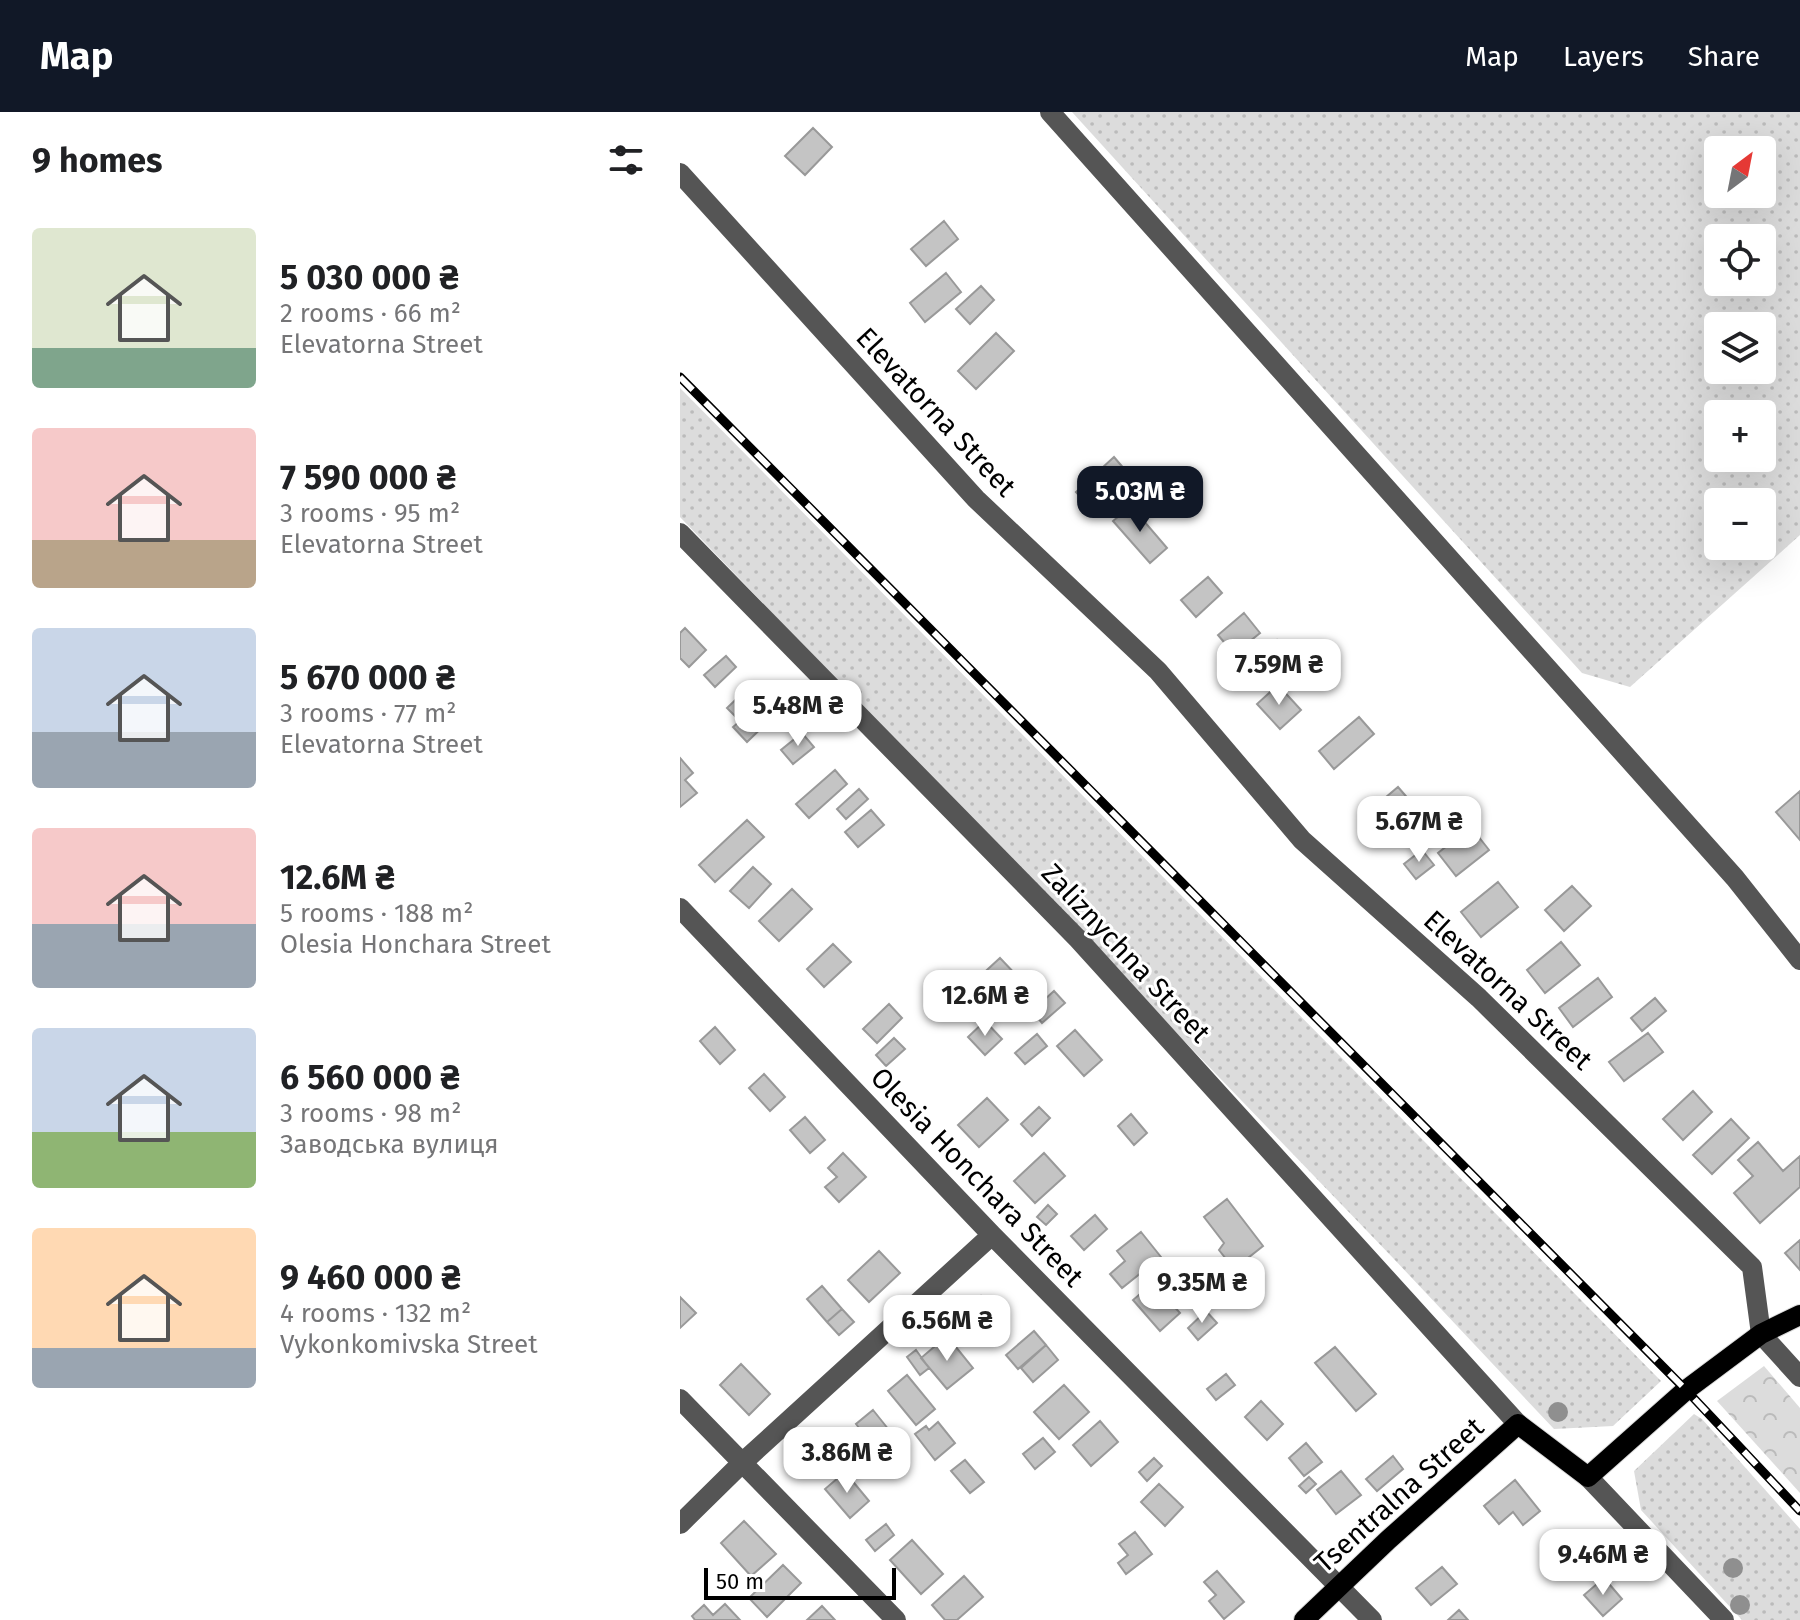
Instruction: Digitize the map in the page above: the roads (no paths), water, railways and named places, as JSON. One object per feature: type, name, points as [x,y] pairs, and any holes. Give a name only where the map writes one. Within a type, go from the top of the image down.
[{"type":"main road","points":[[1588,1477],[1686,1390],[1761,1334],[1800,1315]]},
{"type":"main road","name":"Tsentralna Street","points":[[1304,1620],[1518,1424],[1588,1477]]},
{"type":"street","points":[[1050,112],[1735,878],[1800,960]]},
{"type":"street","name":"Elevatorna Street","points":[[680,173],[976,499],[1158,671],[1302,840],[1479,998],[1752,1267],[1761,1334]]},
{"type":"street","name":"Zaliznychna Street","points":[[680,533],[1078,939],[1518,1424]]},
{"type":"street","name":"Olesia Honchara Street","points":[[680,908],[992,1235],[1372,1620]]},
{"type":"street","points":[[680,1524],[742,1463],[992,1235]]},
{"type":"street","points":[[1761,1334],[1800,1377]]},
{"type":"street","points":[[680,1399],[896,1620]]},
{"type":"street","points":[[1588,1477],[1724,1620]]},
{"type":"railway","points":[[680,377],[1686,1390],[1800,1511]]}]
